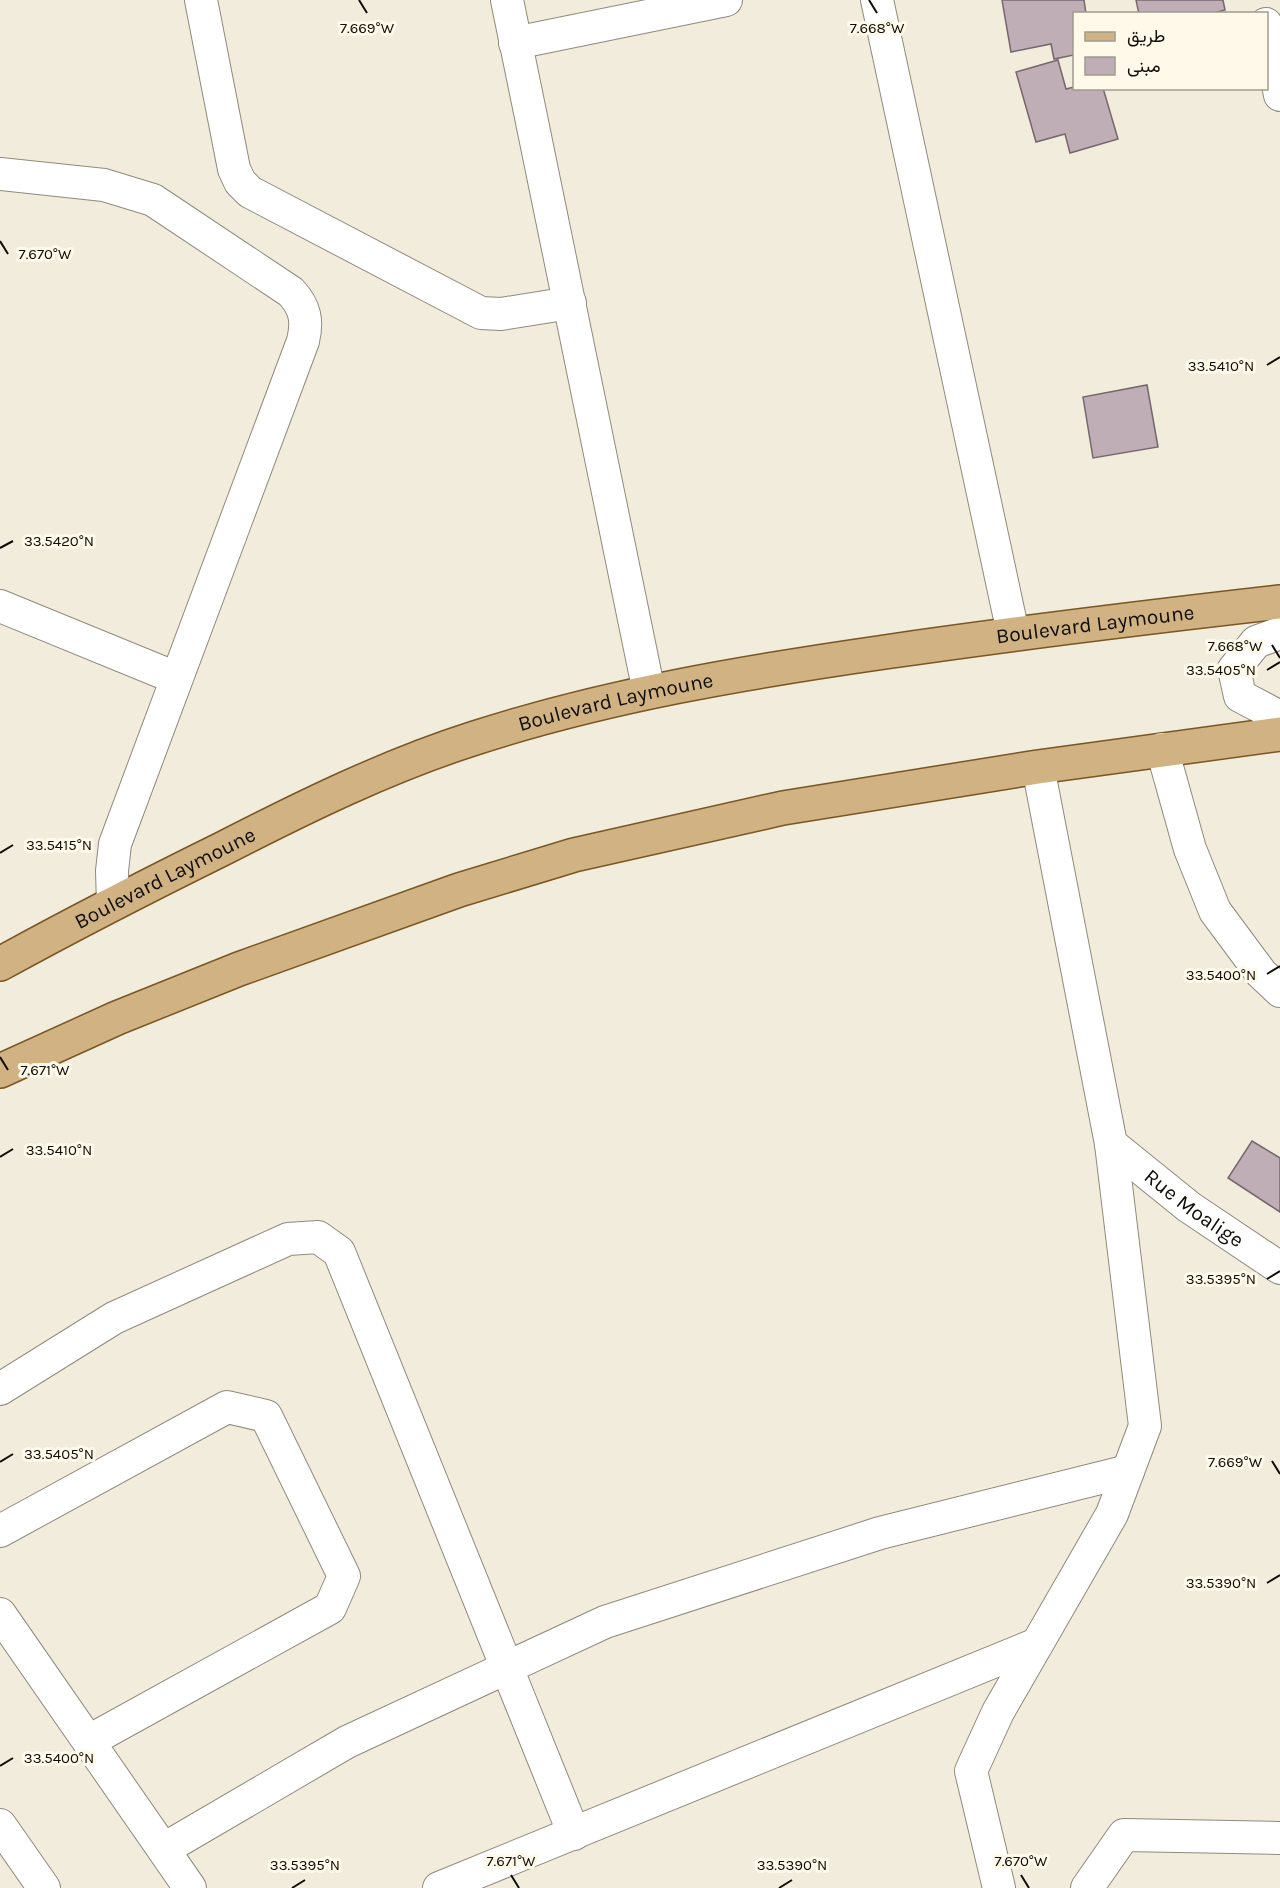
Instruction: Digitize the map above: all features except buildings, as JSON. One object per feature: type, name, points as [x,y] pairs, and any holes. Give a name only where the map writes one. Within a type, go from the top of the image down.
[{"type":"main road","name":"Boulevard Laymoune","points":[[0,964],[287,815],[397,765],[476,737],[649,692],[798,664],[1013,633],[1280,602]]},
{"type":"main road","points":[[0,1071],[117,1018],[239,969],[459,890],[545,864],[691,827],[783,808],[1038,767],[1280,734]]},
{"type":"street","points":[[201,0],[234,169],[240,182],[250,192],[481,313],[501,314],[570,303]]},
{"type":"street","points":[[507,0],[649,692]]},
{"type":"street","points":[[515,43],[726,0]]},
{"type":"street","points":[[877,0],[1013,633]]},
{"type":"street","points":[[1268,34],[1280,95]]},
{"type":"street","points":[[0,174],[104,184],[153,200],[291,292],[304,309],[306,320],[303,340],[115,844],[112,904]]},
{"type":"street","points":[[0,606],[176,678]]},
{"type":"street","points":[[1280,633],[1256,642],[1234,669],[1240,696],[1280,717]]},
{"type":"street","points":[[1162,749],[1190,849],[1215,911],[1261,973],[1280,991]]},
{"type":"street","points":[[999,1888],[971,1771],[998,1712],[1112,1514],[1145,1426],[1111,1144],[1038,767]]},
{"type":"street","name":"Rue Moalige","points":[[1111,1144],[1190,1207],[1280,1268]]},
{"type":"street","points":[[0,1389],[114,1318],[288,1239],[318,1237],[339,1252],[574,1833]]},
{"type":"street","points":[[0,1532],[227,1407],[266,1416],[344,1576],[330,1608],[89,1741]]},
{"type":"street","points":[[164,1849],[347,1742],[605,1622],[880,1533],[1128,1471]]},
{"type":"street","points":[[0,1614],[164,1849],[179,1884]]},
{"type":"street","points":[[439,1888],[1037,1644]]},
{"type":"street","points":[[0,1825],[44,1888]]},
{"type":"street","points":[[1087,1888],[1124,1835],[1280,1838]]}]
